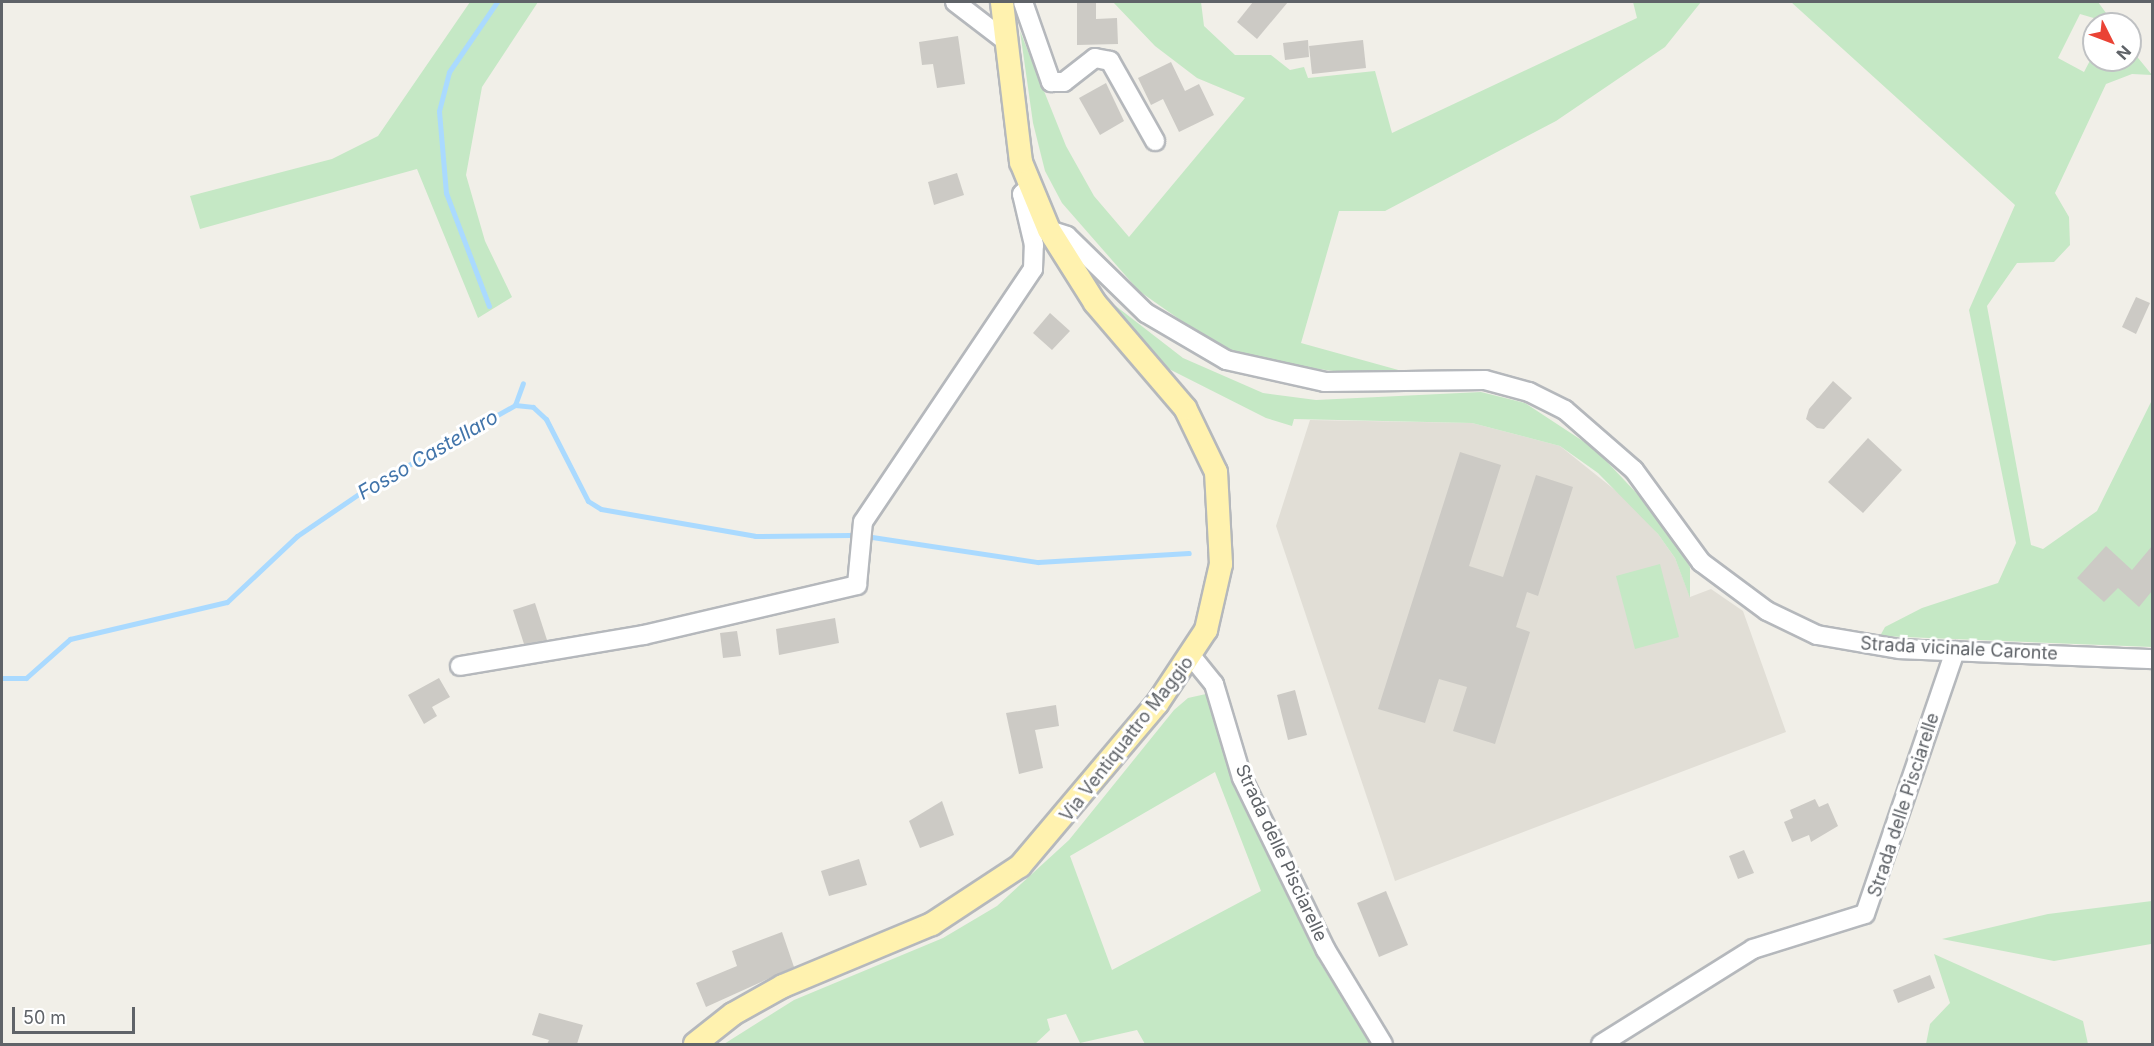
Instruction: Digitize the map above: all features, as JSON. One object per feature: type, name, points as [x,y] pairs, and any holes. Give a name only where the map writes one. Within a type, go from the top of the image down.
[{"type":"main road","name":"Via Ventiquattro Maggio","points":[[695,1044],[733,1014],[783,986],[932,924],[1020,866],[1059,826],[1191,657],[1206,630],[1221,564],[1216,472],[1185,408],[1095,303],[1049,230],[1031,186],[1017,140],[1003,39],[1002,2]]},
{"type":"street","points":[[955,2],[1003,39]]},
{"type":"street","points":[[1023,2],[1051,82],[1064,82],[1085,61],[1110,61],[1155,141]]},
{"type":"street","points":[[460,666],[644,635],[857,585],[863,522],[1033,269],[1034,245],[1022,194],[1031,186]]},
{"type":"street","name":"Strada vicinale Caronte","points":[[1049,230],[1067,236],[1146,313],[1226,360],[1326,382],[1485,380],[1529,392],[1599,437],[1662,503],[1701,561],[1767,611],[1817,635],[1856,644],[1955,651],[2152,659]]},
{"type":"street","name":"Strada delle Pisciarelle","points":[[1601,1044],[1753,949],[1865,914],[1955,651]]},
{"type":"street","name":"Strada delle Pisciarelle","points":[[1191,657],[1220,701],[1242,778],[1326,950],[1383,1044]]},
{"type":"shaded area","points":[[1310,420],[1472,423],[1560,446],[1630,502],[1658,534],[1675,558],[1690,597],[1711,589],[1743,611],[1786,732],[1395,881],[1276,526]]},
{"type":"green space","points":[[470,2],[538,2],[482,87],[466,175],[485,241],[512,297],[478,318],[417,169],[200,229],[190,196],[332,159],[378,136]]},
{"type":"green space","points":[[1113,2],[1201,2],[1204,26],[1235,55],[1271,55],[1290,70],[1304,67],[1308,78],[1375,71],[1392,133],[1637,18],[1633,2],[1701,2],[1665,47],[1556,121],[1385,211],[1339,211],[1301,343],[1402,371],[1341,372],[1274,363],[1216,345],[1139,291],[1062,203],[1045,171],[1033,123],[1020,31],[1066,146],[1094,196],[1129,237],[1245,98],[1197,78],[1155,46]]},
{"type":"green space","points":[[1791,2],[2098,2],[2105,12],[2082,12],[2058,58],[2082,72],[2142,72],[2142,63],[2152,75],[2132,74],[2106,84],[2055,193],[2069,217],[2070,245],[2054,262],[2017,263],[1987,306],[2031,545],[2043,549],[2097,511],[2152,400],[2152,647],[1880,636],[1885,627],[1922,608],[1998,583],[2016,543],[1969,310],[2015,205]]},
{"type":"green space","points":[[1108,300],[1183,358],[1263,393],[1316,400],[1481,392],[1525,403],[1595,449],[1658,516],[1690,567],[1690,598],[1675,558],[1658,534],[1598,473],[1560,446],[1472,423],[1294,419],[1292,426],[1266,418],[1169,369]]},
{"type":"green space","points":[[1660,564],[1679,637],[1635,649],[1616,576]]},
{"type":"green space","points":[[1206,694],[1234,787],[1318,959],[1370,1044],[1145,1044],[1137,1030],[1080,1043],[1066,1014],[1047,1019],[1050,1030],[1035,1044],[724,1044],[794,1000],[943,938],[997,906],[1069,840],[1174,710],[1188,698]],"holes":[[[1215,772],[1261,891],[1112,970],[1070,856]]]},
{"type":"green space","points":[[2152,901],[2151,944],[2054,961],[1942,939],[2048,914]]},
{"type":"green space","points":[[1934,954],[2083,1021],[2088,1044],[1926,1044],[1930,1024],[1950,1003]]},
{"type":"building","points":[[1077,2],[1096,2],[1096,19],[1117,18],[1118,44],[1077,45]]},
{"type":"building","points":[[1253,2],[1288,2],[1257,39],[1237,22]]},
{"type":"building","points":[[958,36],[965,84],[937,88],[933,64],[922,65],[919,42]]},
{"type":"building","points":[[1308,40],[1309,57],[1285,60],[1283,43]]},
{"type":"building","points":[[1363,40],[1366,68],[1312,74],[1309,46]]},
{"type":"building","points":[[1171,62],[1185,91],[1199,84],[1214,115],[1179,132],[1163,99],[1151,105],[1138,78]]},
{"type":"building","points":[[1106,83],[1124,121],[1100,135],[1079,98]]},
{"type":"building","points":[[957,173],[964,195],[934,205],[928,182]]},
{"type":"building","points":[[2136,297],[2150,303],[2136,334],[2122,327]]},
{"type":"building","points":[[1050,313],[1070,331],[1052,350],[1033,333]]},
{"type":"building","points":[[1833,381],[1852,398],[1824,429],[1817,428],[1806,419],[1809,409]]},
{"type":"building","points":[[1868,438],[1902,470],[1863,513],[1828,482]]},
{"type":"building","points":[[1460,452],[1501,465],[1469,566],[1503,577],[1536,475],[1573,487],[1538,596],[1527,592],[1516,627],[1530,632],[1495,744],[1453,731],[1467,687],[1439,679],[1425,723],[1378,709]]},
{"type":"building","points":[[2106,546],[2132,570],[2152,546],[2152,591],[2139,607],[2118,588],[2104,602],[2077,578]]},
{"type":"building","points":[[535,603],[547,640],[524,644],[513,610]]},
{"type":"building","points":[[835,618],[839,643],[779,655],[776,629]]},
{"type":"building","points":[[737,631],[741,656],[723,658],[720,633]]},
{"type":"building","points":[[439,678],[450,697],[432,707],[437,716],[424,724],[408,695]]},
{"type":"building","points":[[1295,690],[1307,735],[1288,740],[1277,695]]},
{"type":"building","points":[[1056,705],[1059,726],[1035,730],[1043,768],[1019,774],[1006,713]]},
{"type":"building","points":[[1815,799],[1819,807],[1828,803],[1838,826],[1811,842],[1809,835],[1792,842],[1784,822],[1793,818],[1790,810]]},
{"type":"building","points":[[942,801],[954,835],[920,848],[909,821]]},
{"type":"building","points":[[1744,850],[1754,873],[1738,879],[1729,856]]},
{"type":"building","points":[[859,859],[867,885],[829,896],[821,871]]},
{"type":"building","points":[[1386,891],[1408,945],[1379,957],[1357,903]]},
{"type":"building","points":[[782,932],[794,967],[706,1007],[696,983],[737,966],[732,951]]},
{"type":"building","points":[[1930,975],[1935,988],[1898,1003],[1893,990]]},
{"type":"building","points":[[539,1013],[583,1025],[577,1044],[547,1044],[549,1040],[532,1035]]},
{"type":"waterway","points":[[489,306],[446,193],[439,111],[449,72],[497,2]]},
{"type":"waterway","points":[[515,405],[523,383]]},
{"type":"waterway","name":"Fosso Castellaro","points":[[2,678],[26,678],[70,639],[227,602],[297,536],[366,489],[515,405],[533,407],[546,419],[588,501],[601,509],[755,536],[850,535]]},
{"type":"waterway","name":"Fosso Castellaro","points":[[872,537],[1038,562],[1189,553]]}]
